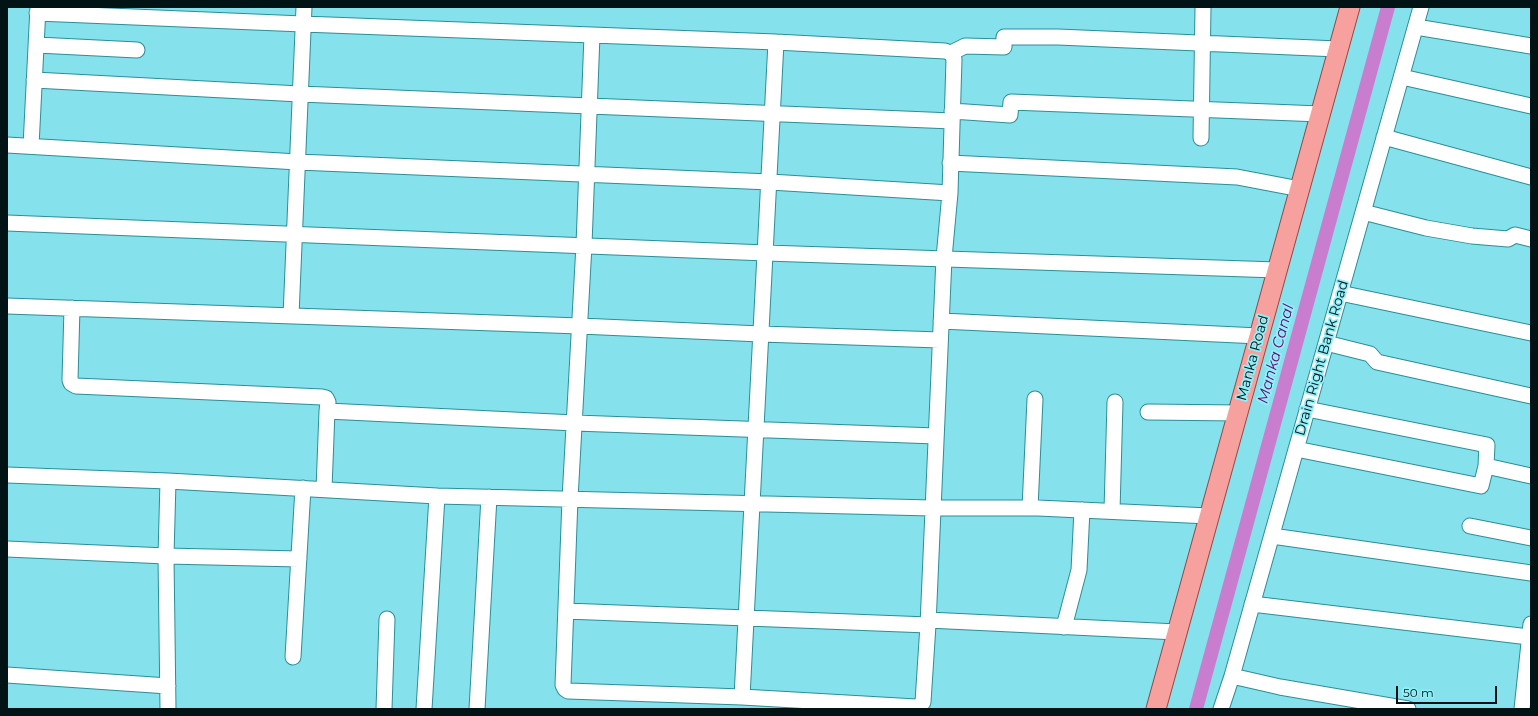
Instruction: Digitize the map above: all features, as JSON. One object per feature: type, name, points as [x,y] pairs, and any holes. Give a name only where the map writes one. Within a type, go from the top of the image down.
[{"type":"main road","name":"Manka Road","points":[[1156,709],[1350,7]]},
{"type":"street","points":[[291,316],[304,7]]},
{"type":"street","points":[[1201,138],[1203,7]]},
{"type":"street","name":"Drain Right Bank Road","points":[[1221,709],[1232,676],[1272,536],[1421,7]]},
{"type":"street","points":[[31,146],[38,10],[303,24],[776,42],[945,50],[951,53],[954,59],[950,193],[944,258],[928,622],[923,702],[921,705],[916,707],[742,697],[568,691],[563,685],[570,499],[584,245],[592,35]]},
{"type":"street","points":[[1416,27],[1531,46]]},
{"type":"street","points":[[951,53],[965,46],[1004,46],[1004,37],[1058,37],[1338,49]]},
{"type":"street","points":[[742,697],[770,182],[776,42]]},
{"type":"street","points":[[37,45],[136,50]]},
{"type":"street","points":[[1402,77],[1531,106]]},
{"type":"street","points":[[34,80],[300,94],[773,114],[952,116],[1010,115],[1012,102],[1202,108],[1321,114]]},
{"type":"street","points":[[1384,137],[1531,177]]},
{"type":"street","points":[[7,145],[298,162],[770,182],[950,193]]},
{"type":"street","points":[[950,163],[1237,177],[1300,189]]},
{"type":"street","points":[[1363,212],[1426,228],[1472,236],[1508,239],[1515,235],[1531,239]]},
{"type":"street","points":[[7,223],[1277,270]]},
{"type":"street","points":[[1340,293],[1531,333]]},
{"type":"street","points":[[7,306],[940,340]]},
{"type":"street","points":[[72,308],[70,380],[72,384],[76,386],[326,398],[328,402],[324,490]]},
{"type":"street","points":[[941,321],[1259,336]]},
{"type":"street","points":[[1326,343],[1370,354],[1377,362],[1531,396]]},
{"type":"street","points":[[1030,508],[1035,399]]},
{"type":"street","points":[[1112,511],[1116,402]]},
{"type":"street","points":[[1296,449],[1481,486],[1486,466],[1487,445],[1308,409]]},
{"type":"street","points":[[327,411],[575,423],[936,436]]},
{"type":"street","points":[[1148,412],[1238,414]]},
{"type":"street","points":[[1486,466],[1531,476]]},
{"type":"street","points":[[7,475],[168,481],[437,496],[752,502],[932,508],[1030,508],[1209,516]]},
{"type":"street","points":[[168,481],[166,556],[168,709]]},
{"type":"street","points":[[293,657],[303,488]]},
{"type":"street","points":[[424,709],[437,496]]},
{"type":"street","points":[[477,709],[489,497]]},
{"type":"street","points":[[1064,627],[1079,570],[1082,510]]},
{"type":"street","points":[[1470,526],[1531,538]]},
{"type":"street","points":[[1272,536],[1531,573]]},
{"type":"street","points":[[7,549],[166,556],[299,559]]},
{"type":"street","points":[[1252,604],[1530,631],[1529,656],[1522,709]]},
{"type":"street","points":[[566,611],[746,618],[928,622],[1177,632]]},
{"type":"street","points":[[384,709],[387,619]]},
{"type":"street","points":[[7,675],[168,686]]},
{"type":"street","points":[[1232,676],[1280,687],[1408,709]]},
{"type":"waterway","name":"Manka Canal","points":[[1196,709],[1388,7]]}]
